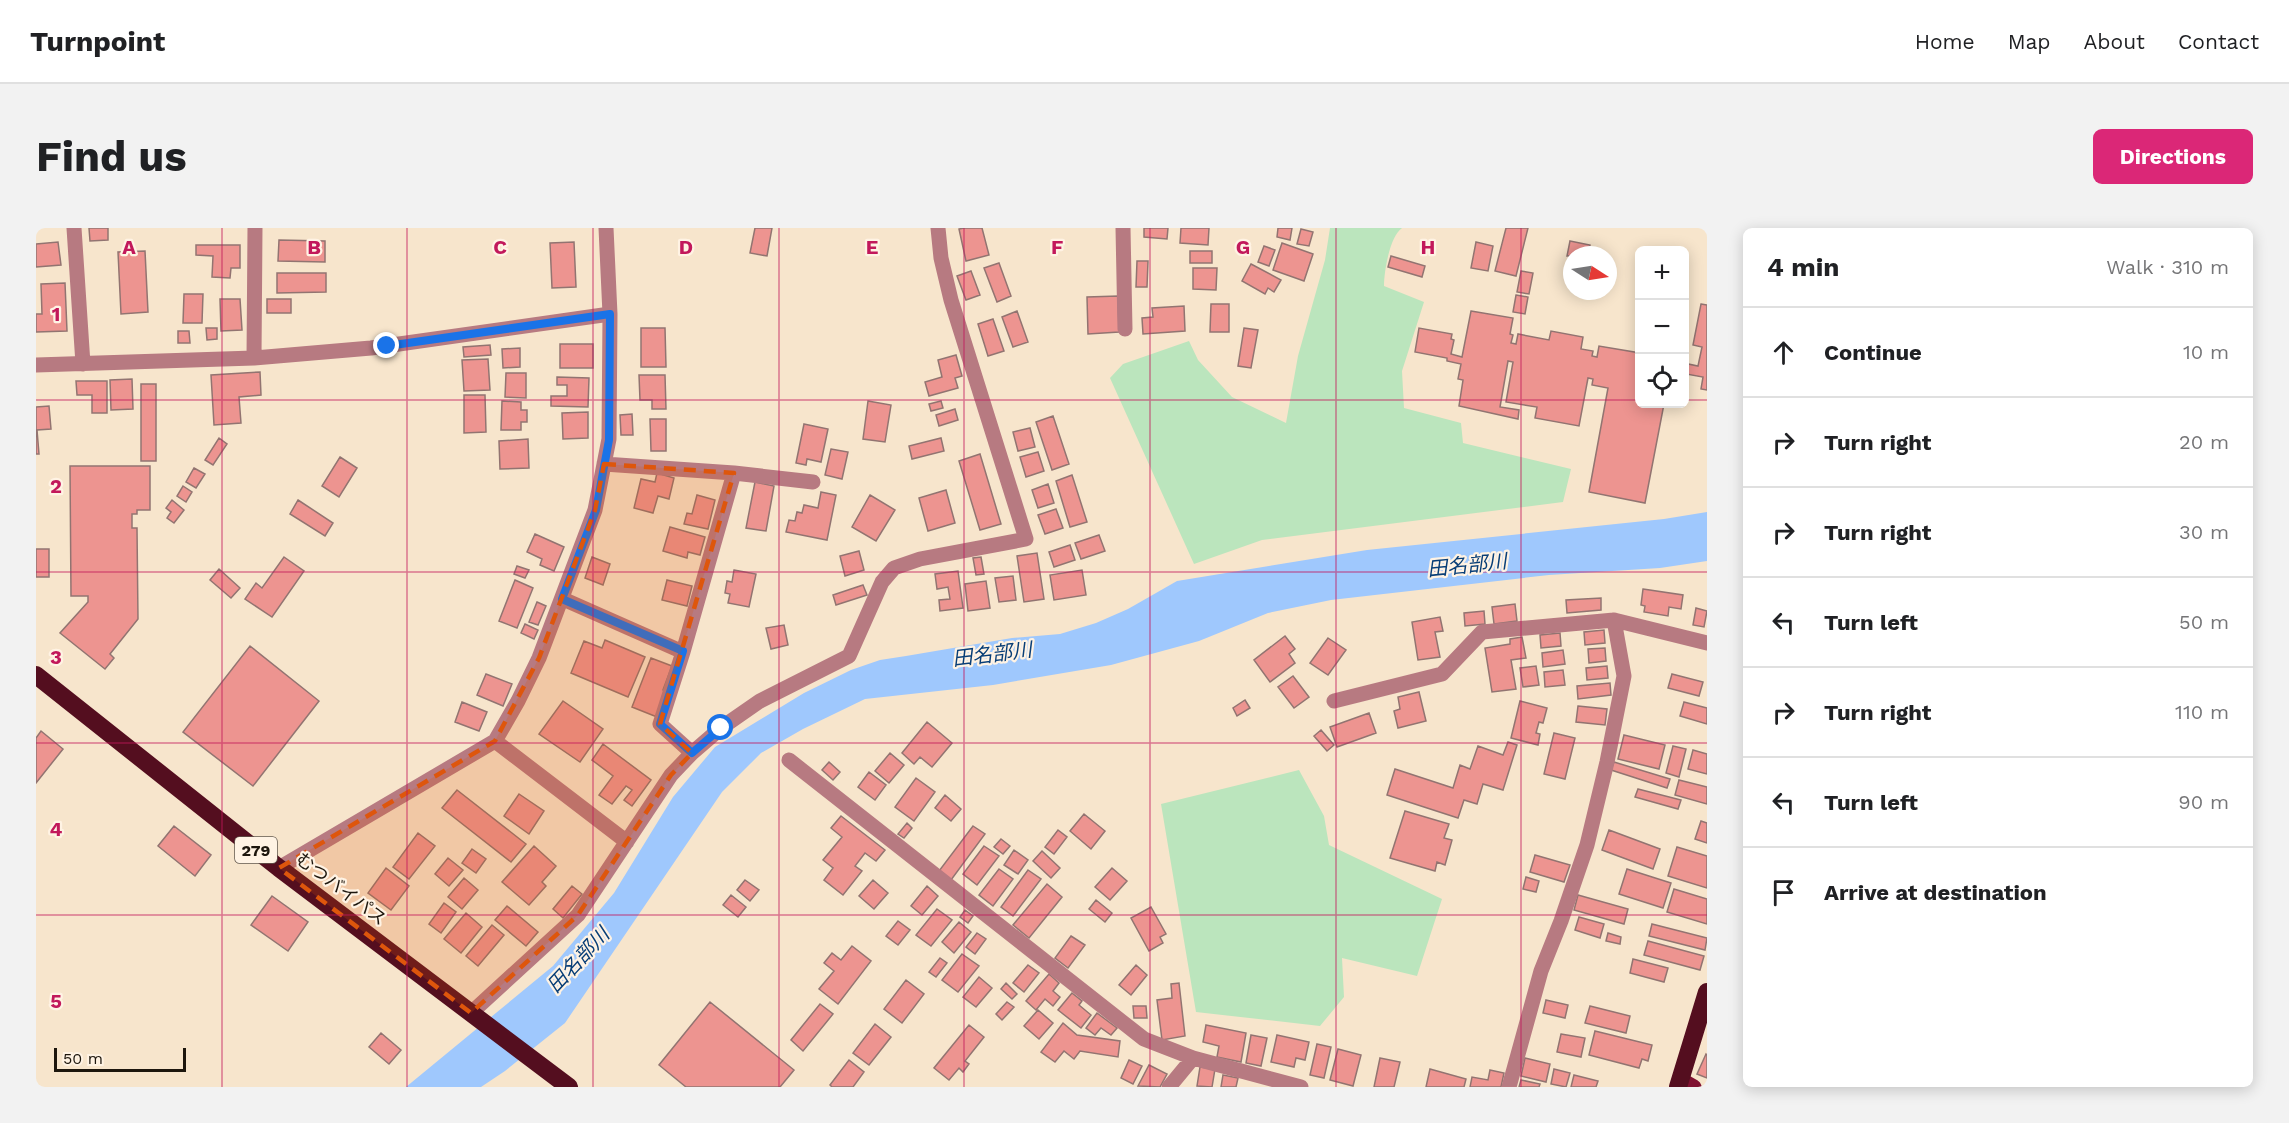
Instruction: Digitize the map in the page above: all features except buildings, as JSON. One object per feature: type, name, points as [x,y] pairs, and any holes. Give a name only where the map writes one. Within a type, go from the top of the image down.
[{"type":"highway","name":"むつバイパス","points":[[36,675],[279,868],[569,1087]]},
{"type":"highway","points":[[1684,1084],[1707,992]]},
{"type":"street","points":[[75,228],[83,364]]},
{"type":"street","points":[[254,358],[255,228]]},
{"type":"street","points":[[279,868],[495,741],[518,701],[539,658],[596,510],[609,440],[610,314],[606,228]]},
{"type":"street","points":[[476,1016],[578,915],[671,775],[692,753],[721,728],[759,701],[849,656],[882,582],[894,568],[942,554],[1026,539],[951,300],[938,228]]},
{"type":"street","points":[[1123,228],[1125,329]]},
{"type":"street","points":[[36,365],[254,358],[387,346],[610,314]]},
{"type":"street","points":[[604,464],[734,472],[813,482]]},
{"type":"street","points":[[692,753],[660,724],[734,472]]},
{"type":"street","points":[[562,599],[683,651]]},
{"type":"street","points":[[1509,1087],[1541,971],[1587,844],[1607,762],[1624,676],[1614,620]]},
{"type":"street","points":[[1334,701],[1442,674],[1482,632],[1614,620],[1707,643]]},
{"type":"street","points":[[495,741],[627,842]]},
{"type":"street","points":[[789,760],[1144,1039],[1193,1058],[1301,1087]]},
{"type":"street","points":[[1169,1087],[1193,1058]]},
{"type":"highlighted area","points":[[604,464],[734,473],[660,724],[692,753],[671,775],[578,915],[471,1013],[279,868],[495,741],[539,658],[595,510]]},
{"type":"green space","points":[[1330,228],[1402,228],[1391,246],[1384,286],[1424,302],[1402,371],[1404,408],[1461,423],[1463,443],[1571,469],[1563,502],[1262,540],[1194,564],[1110,378],[1123,364],[1189,341],[1198,360],[1232,397],[1286,423],[1298,356],[1325,260]]},
{"type":"green space","points":[[1299,770],[1324,816],[1329,845],[1442,899],[1417,976],[1342,958],[1344,997],[1320,1026],[1196,1012],[1161,804]]},
{"type":"water","name":"田名部川","points":[[1707,512],[1707,561],[1660,568],[1549,575],[1331,600],[1268,613],[1199,641],[1111,665],[993,685],[865,699],[803,729],[761,753],[722,792],[565,1023],[505,1071],[481,1087],[406,1087],[553,966],[614,893],[673,797],[715,747],[804,693],[851,670],[880,660],[1012,638],[1060,634],[1096,623],[1128,609],[1177,581],[1367,550],[1664,519]]},
{"type":"route","points":[[387,346],[610,314],[609,440],[596,510],[562,599],[683,651],[660,724],[692,753],[721,728]]}]
